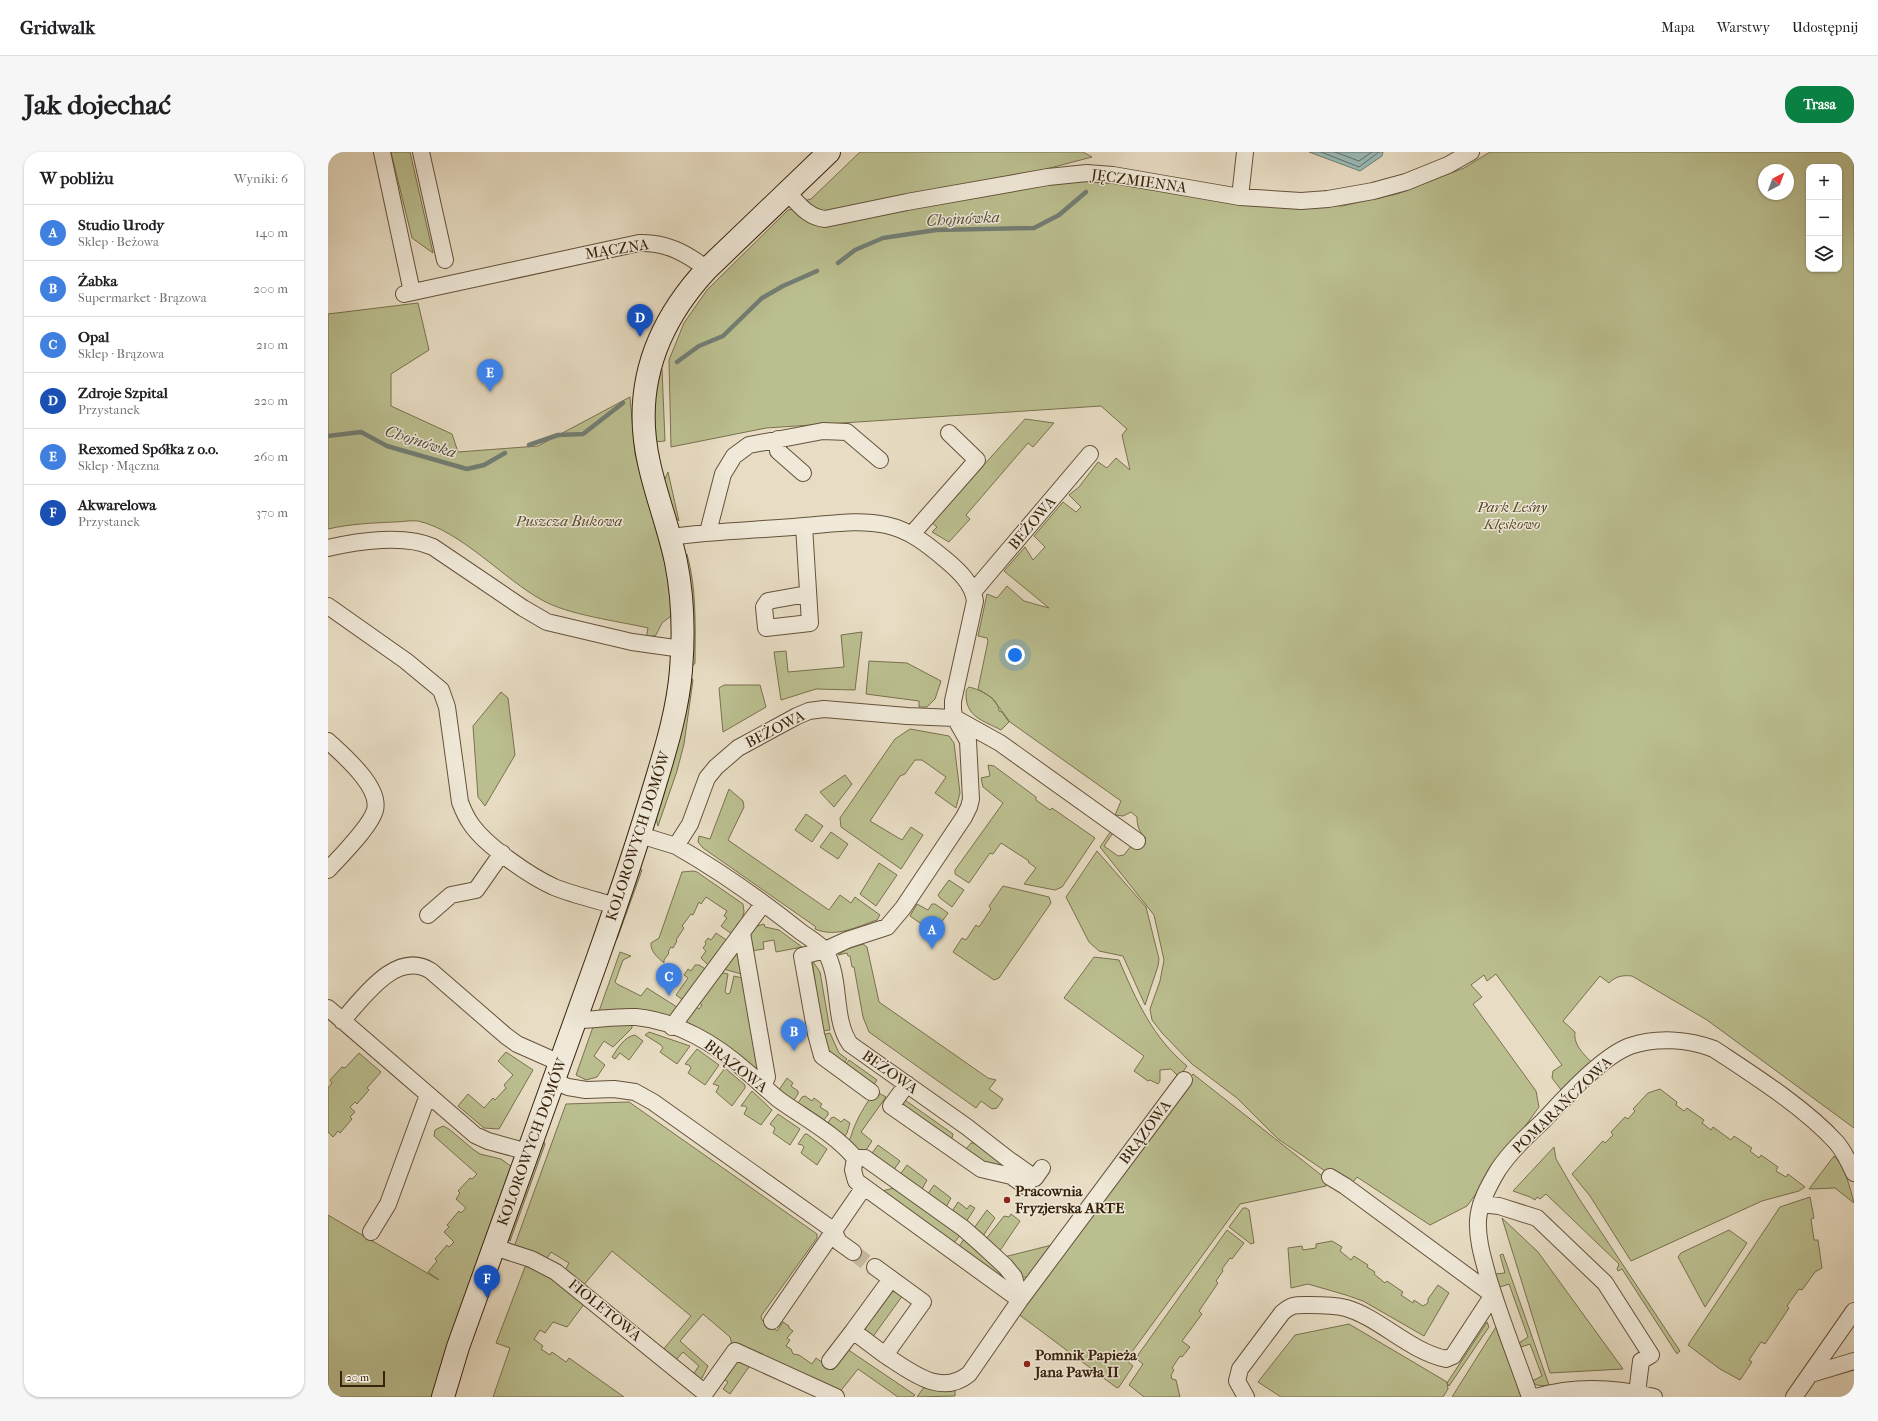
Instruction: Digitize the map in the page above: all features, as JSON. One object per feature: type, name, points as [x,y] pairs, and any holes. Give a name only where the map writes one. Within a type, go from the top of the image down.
[{"type":"street","name":"MĄCZNA","points":[[382,152],[408,293],[639,243],[665,245],[682,252],[707,269]]},
{"type":"street","points":[[421,152],[445,260]]},
{"type":"street","points":[[707,269],[829,152]]},
{"type":"street","points":[[1240,198],[1245,152]]},
{"type":"street","name":"JĘCZMIENNA","points":[[787,192],[810,215],[816,218],[825,219],[907,202],[1048,177],[1087,173],[1114,175],[1240,198],[1301,201],[1328,199],[1373,191],[1423,175],[1448,165],[1471,152]]},
{"type":"street","name":"KOLOROWYCH DOMÓW","points":[[443,1397],[458,1347],[616,906],[640,834],[672,726],[679,693],[682,649],[682,602],[678,572],[670,537],[649,462],[645,436],[644,397],[654,354],[666,324],[689,288],[707,269]]},
{"type":"street","points":[[708,532],[723,474],[734,456],[749,445],[823,431],[847,432],[880,460]]},
{"type":"street","points":[[912,534],[977,460],[949,433]]},
{"type":"street","points":[[778,440],[778,451],[803,473]]},
{"type":"street","name":"BEŻOWA","points":[[974,592],[1090,454]]},
{"type":"street","points":[[670,537],[708,532],[804,526],[867,523],[886,525],[912,534],[922,540],[950,563],[965,578],[974,592],[975,601],[953,701],[955,718],[968,741],[971,786],[970,808],[903,908],[887,927],[847,940],[825,950],[802,956],[816,1034],[822,1056],[871,1092]]},
{"type":"street","points":[[804,526],[807,594]]},
{"type":"street","points":[[328,548],[394,540],[423,542],[433,547],[523,608],[547,622],[632,642],[682,649]]},
{"type":"street","points":[[328,606],[406,661],[441,690],[447,707],[460,802],[472,826],[502,853],[527,871],[554,887],[616,906]]},
{"type":"street","name":"BEŻOWA","points":[[676,846],[690,824],[707,778],[720,762],[738,748],[797,716],[809,711],[824,709],[907,716],[955,718]]},
{"type":"street","points":[[955,718],[1000,743],[1137,841]]},
{"type":"street","points":[[328,741],[345,757],[368,784],[376,803],[375,810],[368,823],[328,870]]},
{"type":"street","points":[[640,834],[676,846],[702,861],[825,950]]},
{"type":"street","points":[[428,914],[451,896],[478,894],[502,853]]},
{"type":"street","points":[[672,1027],[763,904]]},
{"type":"street","points":[[742,933],[768,1077],[763,1086]]},
{"type":"street","name":"BEŻOWA","points":[[825,950],[833,972],[843,1029],[847,1039],[854,1048],[967,1127],[1011,1154],[1035,1178],[1042,1168]]},
{"type":"street","points":[[342,1021],[384,977],[407,965],[423,966],[431,970],[506,1036],[557,1072],[568,1087],[586,1090],[614,1089],[635,1092],[653,1102],[833,1230],[839,1242],[853,1252]]},
{"type":"street","points":[[328,1008],[476,1135],[488,1142],[528,1152]]},
{"type":"street","name":"BRĄZOWA","points":[[575,1020],[618,1017],[637,1018],[692,1034],[710,1043],[737,1063],[763,1086],[843,1144],[855,1158]]},
{"type":"street","name":"POMARAŃCZOWA","points":[[1530,1397],[1494,1295],[1478,1240],[1478,1220],[1481,1204],[1499,1170],[1513,1152],[1599,1066],[1617,1053],[1630,1046],[1664,1041],[1699,1043],[1714,1049],[1800,1109],[1820,1126],[1836,1142],[1847,1158],[1854,1173]]},
{"type":"street","name":"BRĄZOWA","points":[[885,1355],[926,1382],[946,1386],[962,1381],[977,1363],[1020,1300],[1184,1080]]},
{"type":"street","points":[[907,1084],[891,1106],[981,1169],[1011,1176],[1028,1187]]},
{"type":"street","points":[[371,1232],[388,1204],[428,1095]]},
{"type":"street","points":[[951,1148],[967,1127]]},
{"type":"street","points":[[855,1158],[865,1158],[963,1228],[1005,1266],[1014,1277],[1020,1300],[856,1181],[854,1175],[855,1158]]},
{"type":"street","points":[[1246,1397],[1237,1381],[1240,1369],[1282,1313],[1290,1306],[1318,1305],[1346,1308],[1357,1312],[1416,1346],[1446,1359],[1453,1356],[1494,1295],[1345,1186],[1330,1177]]},
{"type":"street","points":[[772,1321],[826,1244],[833,1230],[866,1189],[896,1180]]},
{"type":"street","points":[[1481,1204],[1499,1206],[1537,1218],[1605,1283],[1651,1355],[1641,1361],[1637,1393]]},
{"type":"street","name":"FIOLETOWA","points":[[494,1248],[531,1259],[556,1272],[707,1395],[735,1351],[836,1397]]},
{"type":"street","points":[[853,1331],[885,1355],[923,1302],[875,1267]]},
{"type":"street","points":[[830,1361],[891,1279]]},
{"type":"street","points":[[1794,1397],[1854,1311]]},
{"type":"street","points":[[1811,1374],[1854,1361]]},
{"type":"street","points":[[1536,1397],[1554,1391],[1595,1388],[1637,1393],[1654,1397]]},
{"type":"green space","points":[[391,152],[410,152],[433,253],[412,238]]},
{"type":"green space","points":[[860,152],[1083,152],[1092,157],[985,185],[822,213],[812,207],[807,200],[811,199]]},
{"type":"green space","name":"Park Leśny Klęskowo","points":[[1490,152],[1854,152],[1854,1128],[1707,1020],[1632,976],[1620,976],[1609,983],[1600,976],[1563,1021],[1575,1032],[1578,1046],[1584,1055],[1595,1066],[1565,1095],[1552,1078],[1553,1071],[1562,1065],[1496,974],[1487,981],[1484,975],[1471,985],[1482,997],[1473,1004],[1536,1091],[1539,1107],[1467,1206],[1430,1225],[1357,1177],[1350,1186],[1278,1139],[1237,1098],[1192,1064],[1162,1033],[1152,1020],[1150,1009],[1160,981],[1164,960],[1154,915],[1100,847],[1111,831],[1113,833],[1104,846],[1118,856],[1124,855],[1131,846],[1139,849],[1146,838],[1139,829],[1137,817],[1131,812],[1123,816],[1115,815],[1121,801],[1010,722],[992,698],[978,689],[988,641],[987,638],[978,636],[987,594],[997,598],[1007,586],[1024,601],[1049,608],[1004,571],[1025,547],[1033,560],[1045,547],[1034,536],[1063,502],[1076,512],[1081,507],[1069,495],[1079,487],[1098,462],[1107,468],[1116,458],[1130,470],[1122,435],[1127,429],[1101,406],[766,428],[671,447],[669,360],[684,323],[707,290],[788,210],[792,209],[806,220],[1059,180],[1106,179],[1309,205],[1342,206],[1397,194],[1464,168]]},
{"type":"green space","name":"Puszcza Bukowa","points":[[418,303],[429,350],[391,374],[391,406],[452,434],[458,452],[538,446],[630,397],[635,454],[665,563],[671,596],[671,616],[662,623],[656,635],[646,638],[648,628],[579,614],[565,610],[542,600],[450,534],[434,526],[418,521],[409,521],[361,524],[328,529],[328,314]]},
{"type":"green space","points":[[659,367],[662,369],[665,441],[654,442],[654,394]]},
{"type":"green space","points":[[1025,419],[1054,423],[1033,447],[1028,443],[966,515],[970,519],[949,542],[932,532],[937,527],[932,523]]},
{"type":"green space","points":[[668,472],[679,521],[671,512],[664,481]]},
{"type":"green space","points":[[687,554],[695,608],[695,663],[692,667],[685,556]]},
{"type":"green space","points":[[862,632],[855,690],[816,689],[781,700],[774,652],[786,651],[788,672],[844,667],[841,635]]},
{"type":"green space","points":[[869,661],[907,663],[941,681],[935,699],[927,707],[919,707],[919,701],[866,694]]},
{"type":"green space","points":[[691,677],[693,680],[684,744],[677,771],[658,826],[656,818]]},
{"type":"green space","points":[[724,685],[760,685],[766,707],[723,732],[719,688]]},
{"type":"green space","points":[[969,687],[984,692],[996,702],[999,711],[1002,712],[1009,722],[1001,730],[982,721],[969,708],[966,691]]},
{"type":"green space","points":[[501,692],[508,698],[515,755],[485,806],[478,797],[473,726]]},
{"type":"green space","points":[[910,729],[949,736],[954,743],[960,793],[956,808],[935,793],[946,777],[922,760],[915,760],[905,774],[900,776],[870,821],[902,840],[911,827],[923,835],[901,869],[841,827],[840,818],[895,739]]},
{"type":"green space","points":[[988,765],[994,766],[1036,797],[1036,800],[1050,810],[1052,808],[1095,838],[1062,887],[1055,890],[1024,884],[1036,868],[1028,862],[1029,861],[1001,843],[993,854],[990,853],[969,883],[955,874],[955,870],[1003,803],[983,787],[981,778],[990,776]]},
{"type":"green space","points":[[845,775],[852,784],[834,807],[820,792]]},
{"type":"green space","points":[[729,789],[743,801],[744,807],[728,840],[829,910],[840,895],[851,903],[855,897],[880,915],[877,920],[838,932],[815,929],[816,927],[703,848],[698,842],[699,836],[710,839]]},
{"type":"green space","points":[[806,814],[823,826],[812,842],[795,830]]},
{"type":"green space","points":[[831,832],[848,844],[838,859],[820,847]]},
{"type":"green space","points":[[1097,851],[1146,907],[1159,959],[1145,1005],[1123,956],[1099,951],[1089,942],[1066,897]]},
{"type":"green space","points":[[879,863],[897,875],[876,906],[860,894]]},
{"type":"green space","points":[[638,867],[642,870],[617,939],[615,938]]},
{"type":"green space","points":[[682,872],[697,872],[743,904],[744,912],[741,923],[738,923],[732,934],[722,927],[721,926],[727,918],[724,916],[727,911],[706,897],[701,904],[699,902],[693,915],[691,914],[682,926],[684,928],[676,940],[677,941],[673,948],[671,947],[668,952],[669,953],[664,960],[664,963],[653,952],[651,943],[659,938]]},
{"type":"green space","points":[[949,880],[964,890],[952,907],[938,895]]},
{"type":"green space","points":[[1003,886],[1049,897],[1051,903],[999,978],[994,980],[953,952],[962,938],[966,940],[976,925],[979,927],[991,909],[989,906]]},
{"type":"green space","points":[[917,904],[928,910],[932,904],[935,904],[948,913],[941,923],[937,920],[934,923],[928,919],[925,923],[920,923],[910,916]]},
{"type":"green space","points":[[764,924],[765,927],[779,930],[802,947],[776,952],[774,940],[763,942],[764,949],[751,951],[750,932],[757,926]]},
{"type":"green space","points":[[716,933],[728,941],[709,966],[701,958],[706,951],[703,948],[708,938],[711,940]]},
{"type":"green space","points":[[863,944],[867,947],[879,1002],[988,1078],[996,1080],[989,1089],[1003,1099],[997,1108],[992,1109],[981,1101],[976,1108],[869,1032],[863,1017],[854,967],[852,967],[850,956],[848,956],[847,953],[838,955],[847,949]]},
{"type":"green space","points":[[737,945],[745,975],[720,968]]},
{"type":"green space","points":[[620,952],[631,956],[623,960],[615,982],[641,996],[647,988],[680,1009],[674,1016],[598,1014]]},
{"type":"green space","points":[[1094,957],[1119,960],[1139,1004],[1155,1031],[1164,1043],[1187,1066],[1179,1077],[1171,1069],[1160,1070],[1160,1081],[1158,1084],[1150,1080],[1148,1081],[1134,1071],[1144,1056],[1064,998]]},
{"type":"green space","points":[[812,960],[820,972],[830,1030],[822,1031]]},
{"type":"green space","points":[[695,965],[699,965],[707,970],[683,1000],[676,995],[688,978],[684,975],[688,969],[691,971]]},
{"type":"green space","points":[[718,972],[728,974],[725,992],[727,994],[730,993],[734,976],[746,979],[759,1073],[683,1021],[694,1005],[699,1009],[702,1005],[697,1001]]},
{"type":"green space","points":[[632,1025],[632,1028],[613,1047],[604,1041],[594,1056],[605,1065],[597,1077],[586,1080],[576,1075],[593,1027]]},
{"type":"green space","points":[[649,1032],[690,1046],[677,1064],[660,1052],[663,1048],[661,1045],[645,1035]]},
{"type":"green space","points":[[830,1033],[839,1053],[847,1059],[843,1065],[828,1053],[822,1035]]},
{"type":"green space","points":[[635,1035],[643,1041],[629,1060],[620,1053],[615,1059],[612,1057],[625,1040]]},
{"type":"green space","points":[[697,1049],[719,1065],[705,1085],[688,1073],[691,1068],[689,1065],[685,1064]]},
{"type":"green space","points":[[506,1052],[533,1070],[499,1129],[484,1128],[458,1106],[468,1094],[484,1108],[493,1098],[495,1100],[506,1088],[504,1085],[513,1075],[498,1061]]},
{"type":"green space","points":[[359,1053],[381,1072],[367,1088],[369,1090],[357,1104],[355,1102],[350,1107],[355,1112],[350,1117],[352,1119],[340,1133],[338,1131],[333,1137],[328,1132],[328,1088],[332,1083],[330,1080],[342,1067],[345,1068]]},
{"type":"green space","points":[[849,1060],[877,1080],[873,1086],[845,1066]]},
{"type":"green space","points":[[725,1068],[745,1085],[745,1088],[732,1106],[716,1092],[719,1086],[713,1084]]},
{"type":"green space","points":[[1193,1074],[1325,1178],[1326,1186],[1240,1204],[1126,1360],[1133,1366],[1117,1388],[1017,1313]]},
{"type":"green space","points":[[787,1078],[793,1083],[791,1086],[798,1091],[798,1094],[792,1103],[779,1090]]},
{"type":"green space","points":[[1660,1089],[1677,1102],[1676,1105],[1684,1111],[1687,1108],[1704,1120],[1702,1123],[1711,1130],[1713,1127],[1731,1140],[1734,1136],[1752,1148],[1750,1151],[1759,1158],[1761,1155],[1778,1167],[1776,1171],[1786,1177],[1788,1174],[1805,1187],[1799,1191],[1762,1201],[1631,1261],[1590,1196],[1572,1174],[1603,1141],[1605,1143],[1613,1135],[1611,1132],[1625,1117],[1628,1119],[1635,1111],[1633,1109],[1648,1093]]},
{"type":"green space","points":[[752,1091],[772,1110],[761,1125],[744,1114],[747,1108],[745,1106],[741,1106]]},
{"type":"green space","points":[[875,1091],[886,1097],[861,1132],[872,1141],[865,1152],[847,1143],[859,1116]]},
{"type":"green space","points":[[805,1096],[812,1101],[814,1098],[822,1104],[820,1107],[828,1112],[828,1115],[820,1124],[796,1106],[802,1097]]},
{"type":"green space","points":[[902,1098],[953,1134],[952,1138],[904,1106],[901,1101]]},
{"type":"green space","points":[[629,1102],[817,1234],[817,1238],[761,1316],[762,1320],[777,1331],[783,1322],[789,1326],[789,1328],[793,1331],[787,1338],[790,1340],[786,1346],[791,1349],[793,1354],[799,1355],[812,1364],[816,1358],[833,1370],[847,1349],[915,1395],[913,1397],[898,1397],[858,1369],[839,1393],[732,1345],[730,1337],[703,1314],[680,1341],[708,1366],[702,1378],[698,1379],[692,1376],[699,1366],[683,1352],[675,1361],[662,1351],[691,1316],[612,1251],[583,1286],[564,1272],[569,1263],[551,1252],[545,1261],[514,1247],[566,1104]]},
{"type":"green space","points":[[778,1114],[800,1129],[790,1145],[773,1133],[775,1128],[770,1124]]},
{"type":"green space","points":[[834,1117],[841,1122],[844,1119],[850,1123],[847,1133],[842,1140],[825,1128],[831,1118]]},
{"type":"green space","points":[[443,1126],[449,1129],[480,1154],[501,1159],[512,1167],[435,1397],[328,1397],[328,1215],[439,1280],[428,1272],[437,1261],[435,1259],[447,1245],[449,1247],[454,1242],[444,1232],[449,1227],[447,1225],[459,1211],[461,1213],[466,1208],[456,1199],[460,1193],[458,1191],[470,1178],[472,1179],[477,1174],[434,1136],[435,1130]]},
{"type":"green space","points":[[805,1134],[827,1149],[817,1165],[801,1153],[804,1147],[798,1144]]},
{"type":"green space","points":[[543,1140],[545,1144],[510,1241],[508,1238]]},
{"type":"green space","points":[[971,1143],[976,1143],[1010,1167],[997,1167],[976,1157],[966,1149]]},
{"type":"green space","points":[[878,1145],[900,1161],[893,1171],[870,1156]]},
{"type":"green space","points":[[1554,1147],[1556,1159],[1578,1197],[1680,1351],[1677,1354],[1622,1269],[1618,1271],[1617,1269],[1619,1264],[1546,1194],[1540,1199],[1537,1197],[1535,1200],[1513,1191]]},
{"type":"green space","points":[[1834,1156],[1844,1171],[1854,1203],[1835,1188],[1809,1189]]},
{"type":"green space","points":[[907,1165],[927,1180],[921,1191],[899,1176]]},
{"type":"green space","points":[[934,1185],[951,1198],[945,1209],[927,1195]]},
{"type":"green space","points":[[898,1187],[962,1233],[953,1244],[882,1191]]},
{"type":"green space","points":[[1810,1197],[1814,1218],[1811,1219],[1814,1240],[1818,1240],[1822,1268],[1815,1272],[1802,1290],[1799,1289],[1787,1306],[1789,1308],[1765,1344],[1761,1342],[1749,1360],[1752,1362],[1740,1380],[1720,1369],[1688,1345],[1780,1207]]},
{"type":"green space","points":[[958,1202],[967,1209],[970,1205],[975,1208],[966,1222],[951,1213]]},
{"type":"green space","points":[[1243,1208],[1249,1210],[1254,1243],[1251,1244],[1229,1227]]},
{"type":"green space","points":[[987,1210],[995,1218],[983,1236],[974,1228]]},
{"type":"green space","points":[[1011,1214],[1020,1221],[999,1252],[986,1239],[1004,1216],[1009,1217]]},
{"type":"green space","points":[[1502,1218],[1538,1252],[1623,1369],[1550,1373]]},
{"type":"green space","points":[[1227,1230],[1244,1243],[1222,1269],[1223,1271],[1216,1281],[1218,1283],[1199,1311],[1202,1314],[1182,1341],[1190,1347],[1182,1357],[1180,1356],[1172,1368],[1174,1370],[1171,1375],[1172,1379],[1176,1380],[1180,1397],[1144,1397],[1129,1385],[1143,1364],[1138,1360],[1138,1355]]},
{"type":"green space","points":[[1729,1230],[1747,1243],[1705,1307],[1678,1257],[1681,1253]]},
{"type":"green space","points":[[966,1236],[1012,1282],[1010,1284],[958,1248]]},
{"type":"green space","points":[[1332,1241],[1342,1247],[1340,1251],[1351,1260],[1354,1256],[1368,1265],[1367,1267],[1375,1272],[1374,1274],[1385,1283],[1387,1281],[1403,1292],[1401,1295],[1413,1303],[1414,1300],[1423,1306],[1428,1303],[1428,1299],[1438,1285],[1449,1293],[1424,1336],[1363,1301],[1308,1284],[1291,1288],[1288,1248],[1302,1246],[1303,1250],[1316,1248],[1316,1244]]},
{"type":"green space","points":[[1056,1244],[1028,1278],[1020,1276],[1004,1257]]},
{"type":"green space","points":[[1503,1254],[1549,1385],[1542,1386],[1532,1381],[1542,1376],[1530,1344],[1521,1347],[1519,1343],[1528,1337],[1509,1284],[1500,1287],[1494,1274],[1505,1273],[1500,1255]]},
{"type":"green space","points":[[533,1266],[551,1275],[585,1303],[567,1327],[553,1322],[545,1333],[540,1330],[534,1339],[543,1346],[541,1349],[550,1355],[552,1352],[566,1362],[569,1358],[624,1397],[493,1397],[510,1348],[496,1343],[525,1267]]},
{"type":"green space","points":[[895,1290],[903,1295],[872,1338],[864,1330]]},
{"type":"green space","points":[[1487,1322],[1489,1327],[1449,1386],[1447,1383]]},
{"type":"green space","points":[[1349,1324],[1447,1382],[1448,1389],[1443,1397],[1281,1397],[1258,1382],[1295,1335]]},
{"type":"green space","points":[[1496,1327],[1522,1397],[1452,1397]]},
{"type":"green space","points":[[734,1359],[751,1364],[730,1394],[723,1389],[728,1382],[721,1377]]},
{"type":"green space","points":[[924,1387],[955,1390],[955,1396],[917,1397]]},
{"type":"water","points":[[1309,152],[1383,152],[1382,156],[1360,171]]},
{"type":"waterway","name":"Chojnówka","points":[[838,263],[855,250],[883,238],[936,230],[1034,228],[1059,215],[1086,192]]},
{"type":"waterway","name":"Chojnówka","points":[[677,362],[699,346],[723,336],[762,298],[783,286],[817,271]]},
{"type":"waterway","name":"Chojnówka","points":[[529,445],[558,435],[583,434],[623,403]]},
{"type":"waterway","name":"Chojnówka","points":[[328,436],[361,432],[387,446],[467,469],[484,465],[505,453]]},
{"type":"tunnel","points":[[853,1252],[872,1267],[875,1267]]},
{"type":"place","name":"Zdroje Szpital","points":[[640,337]]},
{"type":"place","name":"Rexomed Spółka z o.o.","points":[[490,392]]},
{"type":"place","name":"Studio Urody","points":[[932,949]]},
{"type":"place","name":"Opal","points":[[669,996]]},
{"type":"place","name":"Żabka","points":[[794,1051]]},
{"type":"place","name":"Pracownia Fryzjerska ARTE","points":[[1007,1200]]},
{"type":"place","name":"Akwarelowa","points":[[487,1298]]},
{"type":"place","name":"Pomnik Papieża Jana Pawła II","points":[[1027,1364]]}]
